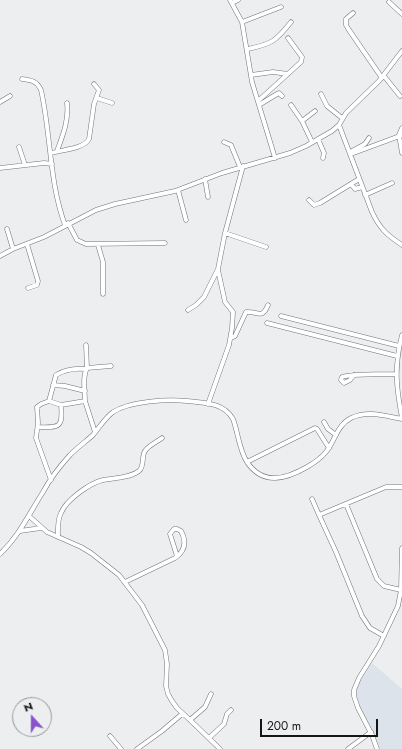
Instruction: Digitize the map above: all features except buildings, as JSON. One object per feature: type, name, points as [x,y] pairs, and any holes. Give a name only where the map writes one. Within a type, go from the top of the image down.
[{"type":"street","points":[[238,0],[231,2],[242,22],[248,50],[251,75],[275,158]]},
{"type":"street","points":[[389,2],[402,14]]},
{"type":"street","points":[[242,22],[281,7]]},
{"type":"street","points":[[353,13],[346,20],[348,30],[382,77],[400,96]]},
{"type":"street","points":[[248,50],[264,46],[272,42],[291,22]]},
{"type":"street","points":[[258,103],[302,60],[302,57],[288,38]]},
{"type":"street","points":[[0,256],[13,249],[44,237],[67,224],[105,207],[178,190],[241,167],[290,153],[318,139],[332,131],[339,124],[342,118],[382,77],[402,51]]},
{"type":"street","points":[[251,75],[273,72],[288,74]]},
{"type":"street","points":[[22,79],[35,81],[40,86],[59,208],[77,240],[81,243],[98,245],[165,243]]},
{"type":"street","points":[[51,153],[82,145],[89,139],[94,104],[99,90],[94,84]]},
{"type":"street","points":[[258,103],[279,93],[282,96]]},
{"type":"street","points":[[321,94],[327,106],[342,118]]},
{"type":"street","points":[[0,102],[10,96]]},
{"type":"street","points":[[97,98],[112,103]]},
{"type":"street","points":[[57,151],[68,116],[67,103]]},
{"type":"street","points":[[291,105],[302,121],[312,142]]},
{"type":"street","points":[[302,121],[314,111]]},
{"type":"street","points":[[339,124],[374,217],[382,230],[402,244]]},
{"type":"street","points":[[402,128],[400,135],[402,153]]},
{"type":"street","points":[[350,153],[400,135]]},
{"type":"street","points":[[350,153],[365,144],[369,138]]},
{"type":"street","points":[[318,139],[324,153],[323,158]]},
{"type":"street","points":[[188,310],[204,297],[218,269],[241,167],[231,145],[224,142]]},
{"type":"street","points":[[19,147],[25,165]]},
{"type":"street","points":[[0,168],[44,163],[52,164]]},
{"type":"street","points":[[205,179],[208,197]]},
{"type":"street","points":[[309,200],[314,205],[320,203],[359,179]]},
{"type":"street","points":[[366,196],[392,183]]},
{"type":"street","points":[[351,184],[355,189],[362,187]]},
{"type":"street","points":[[178,190],[186,220]]},
{"type":"street","points":[[7,229],[13,249]]},
{"type":"street","points":[[225,233],[266,247]]},
{"type":"street","points":[[27,244],[38,281],[37,285],[28,288]]},
{"type":"street","points":[[98,245],[103,262],[103,294]]},
{"type":"street","points":[[208,404],[231,338],[233,312],[226,302],[218,269]]},
{"type":"street","points":[[231,338],[236,336],[246,312],[262,314],[266,311],[268,305]]},
{"type":"street","points":[[280,316],[400,348]]},
{"type":"street","points":[[267,323],[397,356]]},
{"type":"street","points":[[0,554],[20,531],[51,480],[69,456],[95,432],[113,412],[127,407],[167,400],[208,404],[223,408],[230,414],[247,462],[253,469],[265,477],[281,478],[313,463],[321,457],[329,448],[346,421],[355,416],[374,414],[402,419],[396,374],[397,356],[402,335]]},
{"type":"street","points":[[86,345],[86,368],[84,379],[85,401],[95,432]]},
{"type":"street","points":[[49,402],[54,376],[58,373],[86,368],[111,366]]},
{"type":"street","points":[[354,375],[396,374]]},
{"type":"street","points":[[53,385],[65,386],[85,391]]},
{"type":"street","points":[[51,480],[36,438],[38,427],[37,407],[41,404],[49,402],[61,405],[85,401]]},
{"type":"street","points":[[38,427],[48,428],[60,424],[62,421],[61,405]]},
{"type":"street","points":[[324,422],[328,429],[336,435]]},
{"type":"street","points":[[247,462],[315,428],[329,448]]},
{"type":"street","points":[[58,537],[60,514],[67,503],[94,483],[127,476],[142,468],[143,456],[146,450],[162,438]]},
{"type":"street","points":[[319,515],[386,488],[402,487]]},
{"type":"street","points":[[312,499],[336,552],[362,616],[370,628],[384,636]]},
{"type":"street","points":[[346,504],[377,579],[384,586],[401,590]]},
{"type":"street","points":[[29,516],[41,528],[91,553],[113,570],[125,582],[142,605],[161,641],[167,657],[166,686],[168,694],[182,714],[220,749]]},
{"type":"street","points":[[20,531],[41,528]]},
{"type":"street","points":[[125,582],[177,556],[183,550],[185,541],[181,531],[174,529],[170,534],[177,556]]},
{"type":"street","points":[[377,749],[371,732],[358,708],[354,696],[354,690],[358,678],[384,636],[398,606],[401,590],[402,548]]},
{"type":"street","points":[[190,720],[205,707],[211,694]]},
{"type":"street","points":[[208,738],[224,724],[227,714],[231,710]]},
{"type":"street","points":[[137,749],[182,714]]},
{"type":"street","points":[[348,749],[371,732]]},
{"type":"street","points":[[110,736],[121,749]]},
{"type":"shaded area","points":[[372,663],[402,689],[402,749],[378,749],[356,699],[357,686]]}]
